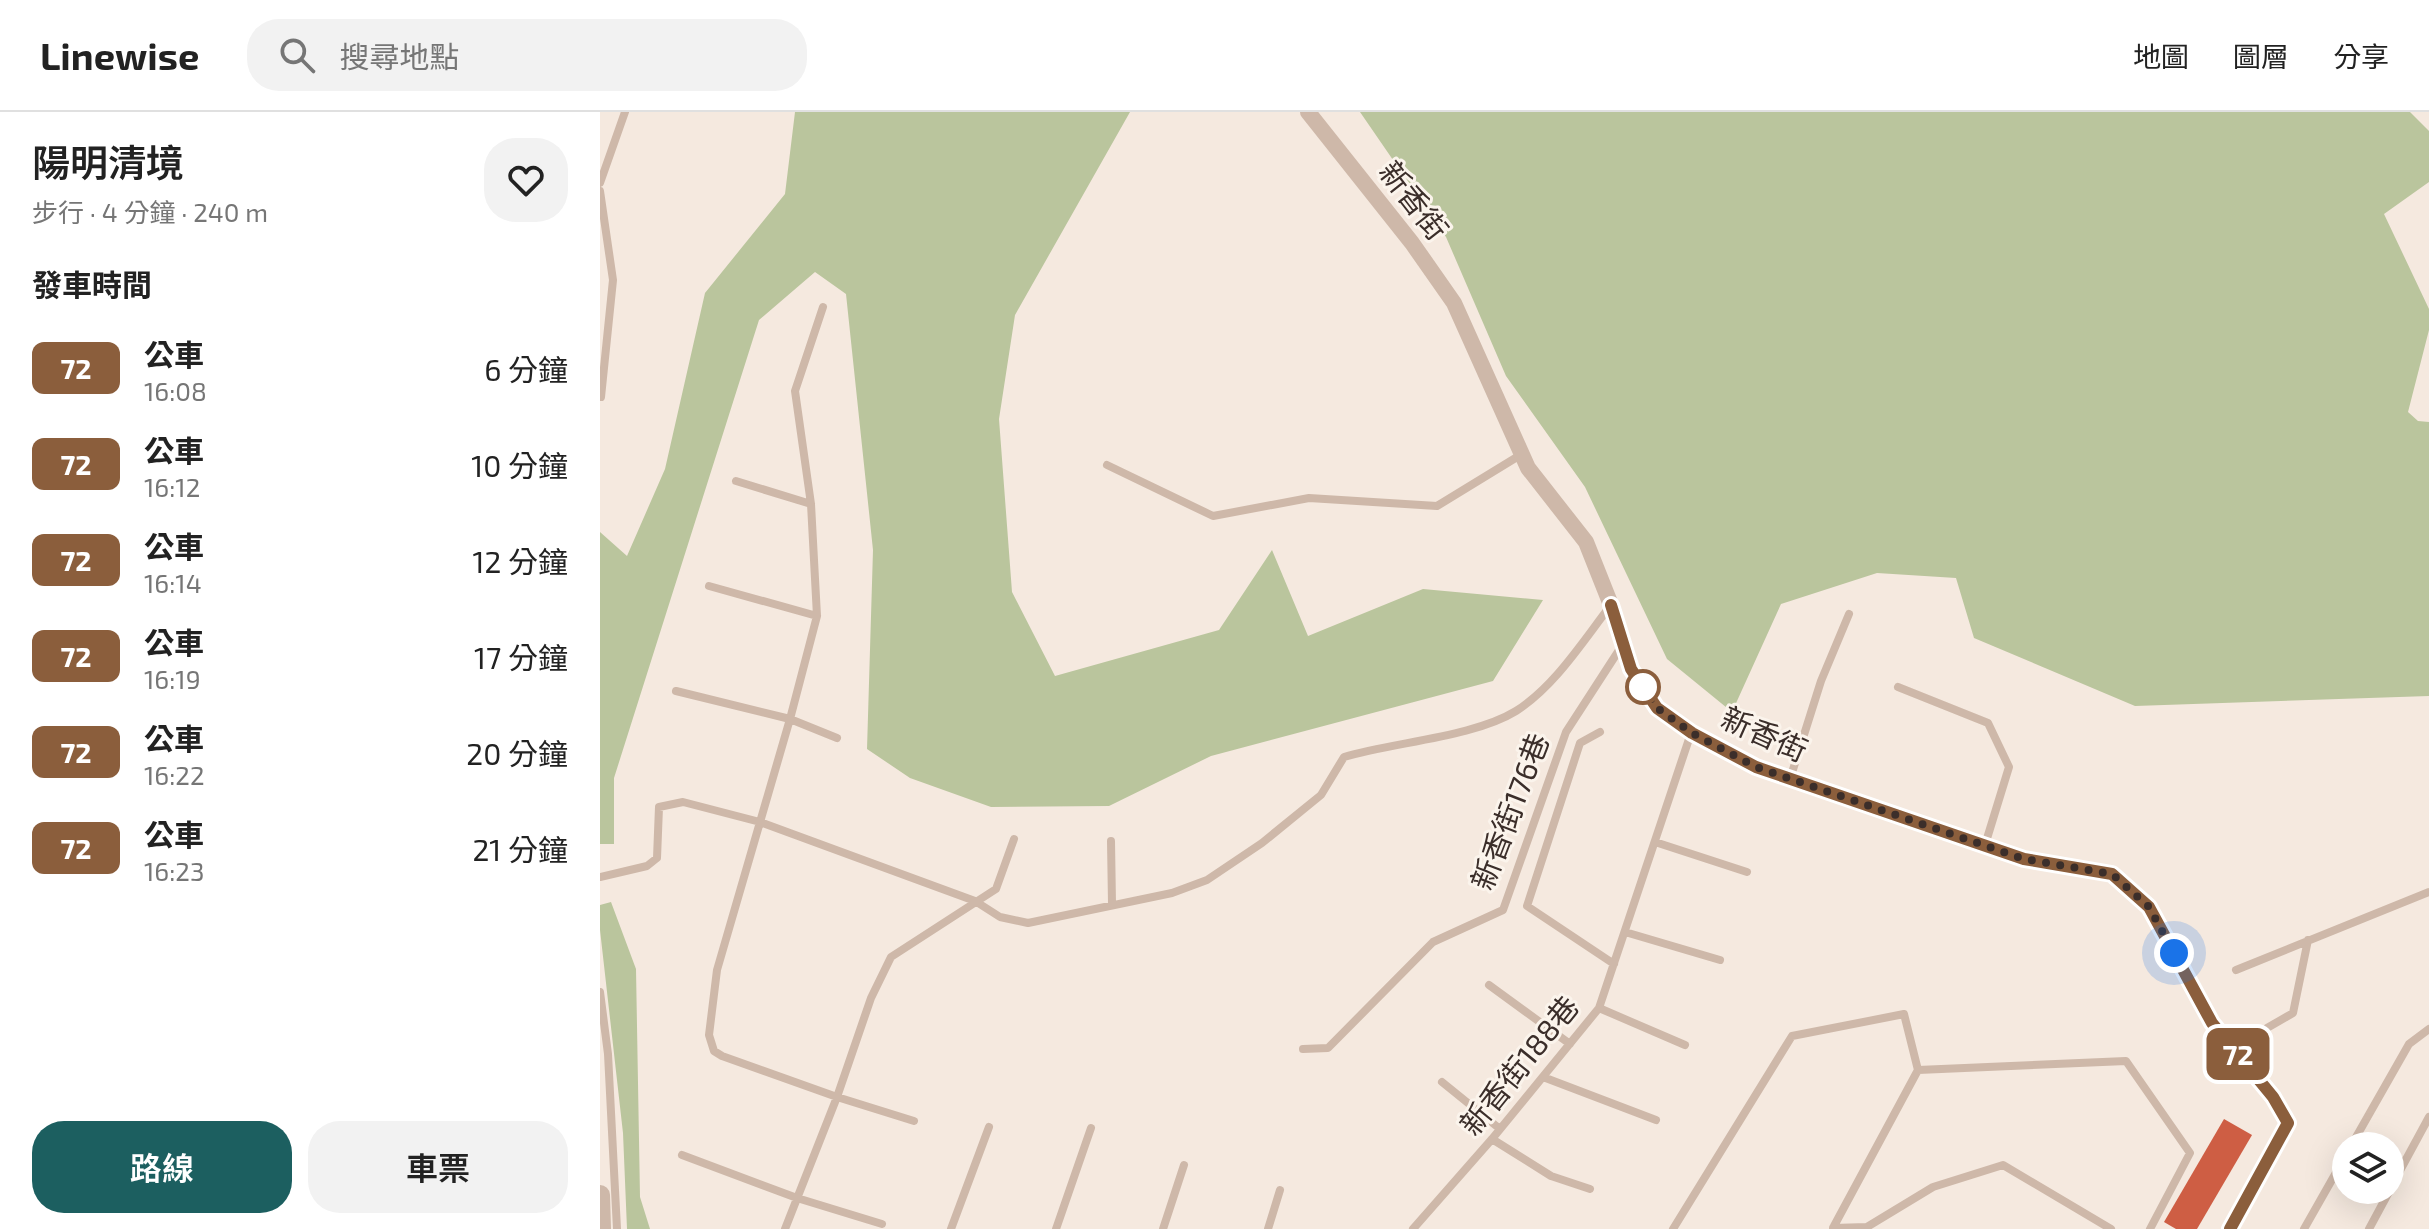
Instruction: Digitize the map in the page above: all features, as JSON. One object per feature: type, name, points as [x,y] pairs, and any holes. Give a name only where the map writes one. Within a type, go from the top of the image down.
[{"type":"street","name":"新香街","points":[[1308,112],[1412,243],[1454,303],[1528,468],[1586,542],[1611,605],[1631,669],[1657,708],[1692,733],[1756,767],[2024,859],[2112,874],[2149,907],[2212,1023],[2273,1097],[2288,1123],[2230,1229]]},
{"type":"street","points":[[600,1195],[601,1229]]},
{"type":"lane","points":[[600,183],[625,112]]},
{"type":"lane","points":[[600,191],[613,280],[601,397]]},
{"type":"lane","points":[[823,307],[795,391],[811,504],[817,616],[717,970],[709,1035],[714,1051],[722,1056],[914,1121]]},
{"type":"lane","points":[[1107,465],[1213,516],[1309,498],[1437,506],[1523,454]]},
{"type":"lane","points":[[736,481],[811,504]]},
{"type":"lane","points":[[709,586],[817,616]]},
{"type":"lane","points":[[600,877],[647,866],[657,858],[659,807],[683,802],[760,822],[975,901],[1000,917],[1028,923],[1172,893],[1207,880],[1262,843],[1321,795],[1344,757],[1467,731],[1516,711],[1554,677],[1611,605]]},
{"type":"lane","points":[[1790,779],[1821,681],[1849,614]]},
{"type":"lane","name":"新香街176巷","points":[[1303,1049],[1328,1048],[1433,942],[1503,910],[1566,732],[1623,644]]},
{"type":"lane","points":[[1898,687],[1988,723],[2009,767],[1985,846]]},
{"type":"lane","points":[[676,691],[790,719],[837,738]]},
{"type":"lane","points":[[1600,732],[1580,743],[1527,906],[1614,964]]},
{"type":"lane","name":"新香街188巷","points":[[1413,1229],[1492,1139],[1599,1008],[1692,733]]},
{"type":"lane","points":[[785,1229],[837,1097],[871,998],[891,957],[996,889],[1014,839]]},
{"type":"lane","points":[[1111,841],[1112,904]]},
{"type":"lane","points":[[1655,842],[1747,872]]},
{"type":"lane","points":[[2236,970],[2429,892]]},
{"type":"lane","points":[[1625,932],[1720,960]]},
{"type":"lane","points":[[2267,1028],[2293,1013],[2308,940]]},
{"type":"lane","points":[[1489,985],[1570,1044]]},
{"type":"lane","points":[[600,992],[608,1054],[617,1229]]},
{"type":"lane","points":[[1599,1008],[1685,1045]]},
{"type":"lane","points":[[1673,1229],[1792,1036],[1904,1014],[1918,1070],[1834,1228],[1867,1227],[1933,1187],[2003,1165],[2111,1229]]},
{"type":"lane","points":[[2359,1132],[2409,1044],[2429,1029]]},
{"type":"lane","points":[[1918,1070],[2126,1061],[2190,1153],[2150,1229]]},
{"type":"lane","points":[[1543,1077],[1656,1120]]},
{"type":"lane","points":[[1442,1082],[1500,1129]]},
{"type":"lane","points":[[2404,1164],[2429,1117]]},
{"type":"lane","points":[[951,1229],[989,1127]]},
{"type":"lane","points":[[1056,1229],[1091,1128]]},
{"type":"lane","points":[[1492,1139],[1551,1176],[1590,1189]]},
{"type":"lane","points":[[682,1155],[797,1198],[882,1224]]},
{"type":"lane","points":[[1163,1229],[1184,1165]]},
{"type":"lane","points":[[2304,1229],[2332,1180]]},
{"type":"lane","points":[[1268,1229],[1280,1190]]},
{"type":"lane","points":[[2369,1229],[2382,1204]]},
{"type":"green space","points":[[795,112],[1130,112],[1015,315],[999,419],[1012,592],[1055,676],[1219,630],[1272,550],[1308,636],[1423,589],[1543,600],[1493,681],[1211,756],[1109,806],[991,807],[910,778],[867,749],[873,550],[846,294],[815,272],[759,320],[614,778],[614,844],[600,844],[600,532],[627,556],[665,469],[705,293],[785,194]]},
{"type":"green space","points":[[1360,112],[2410,112],[2429,131],[2429,182],[2384,214],[2429,309],[2429,330],[2408,412],[2418,421],[2429,422],[2429,696],[2135,706],[1974,638],[1956,578],[1877,573],[1781,604],[1732,712],[1667,659],[1585,487],[1506,376],[1446,237]]},
{"type":"green space","points":[[611,902],[636,969],[640,1197],[650,1229],[627,1229],[623,1133],[600,930],[600,905]]},
{"type":"building","points":[[2224,1119],[2252,1135],[2197,1229],[2176,1229],[2164,1222]]},
{"type":"bus line","name":"72","points":[[1611,605],[1631,669],[1657,708],[1692,733],[1756,767],[2024,859],[2112,874],[2149,907],[2212,1023],[2273,1097],[2288,1123],[2230,1229]]},
{"type":"route","points":[[1643,687],[1657,708],[1692,733],[1756,767],[2024,859],[2112,874],[2149,907],[2174,953]]}]
